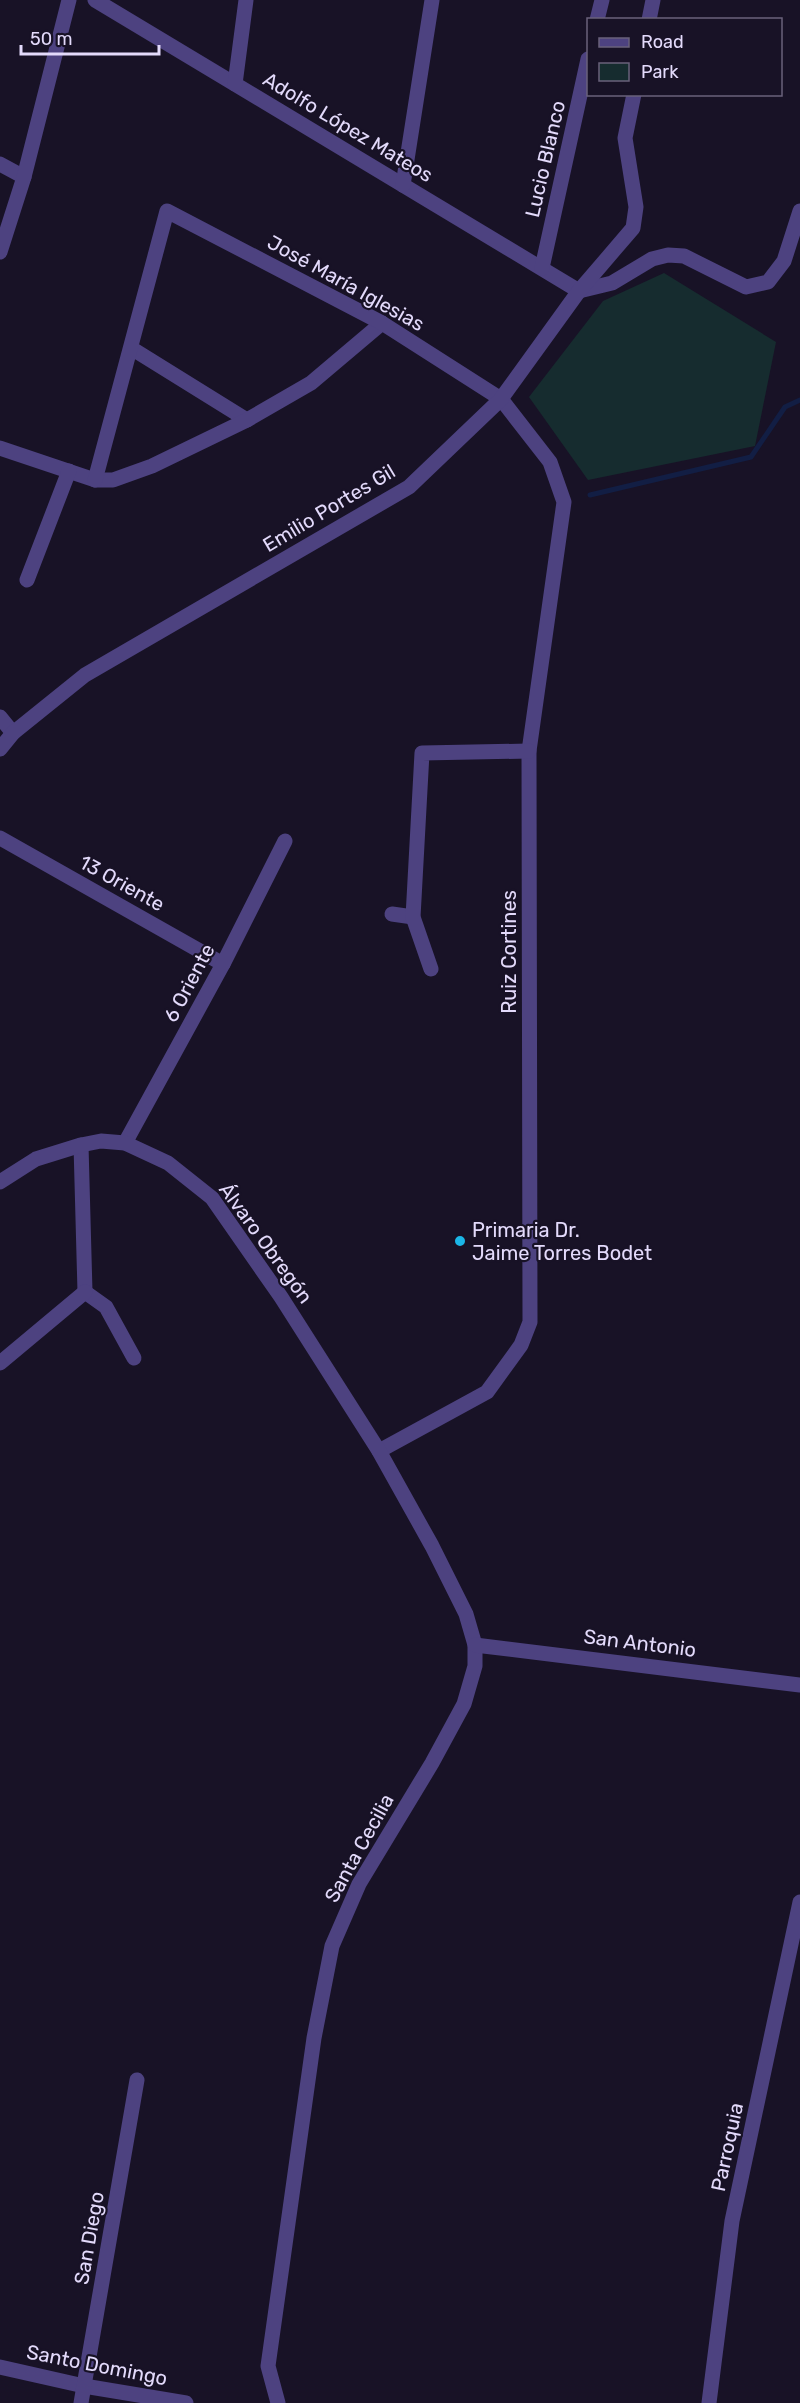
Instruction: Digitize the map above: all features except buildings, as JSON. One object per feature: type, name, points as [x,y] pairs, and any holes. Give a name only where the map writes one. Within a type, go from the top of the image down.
[{"type":"street","points":[[0,252],[24,177],[69,0]]},
{"type":"street","name":"Adolfo López Mateos","points":[[95,0],[579,291]]},
{"type":"street","points":[[235,84],[246,0]]},
{"type":"street","points":[[403,185],[432,0]]},
{"type":"street","points":[[598,18],[602,0]]},
{"type":"street","points":[[649,18],[653,0]]},
{"type":"street","name":"Lucio Blanco","points":[[542,268],[587,64]]},
{"type":"street","points":[[579,291],[633,228],[636,207],[625,138],[634,96]]},
{"type":"street","points":[[0,164],[24,177]]},
{"type":"street","name":"José María Iglesias","points":[[131,348],[167,211],[382,323],[501,399]]},
{"type":"street","points":[[579,291],[612,283],[652,259],[668,255],[684,256],[746,287],[768,282],[784,261],[800,215]]},
{"type":"street","name":"Emilio Portes Gil","points":[[0,749],[13,733],[85,675],[409,487],[501,399],[579,291]]},
{"type":"street","points":[[0,448],[95,480],[113,480],[152,466],[247,420],[311,383],[382,323]]},
{"type":"street","points":[[95,480],[131,348],[247,420]]},
{"type":"street","name":"Ruiz Cortines","points":[[379,1450],[487,1392],[521,1345],[530,1322],[529,752],[564,502],[550,462],[501,399]]},
{"type":"street","points":[[27,580],[69,471]]},
{"type":"street","points":[[0,717],[13,733]]},
{"type":"street","points":[[431,969],[413,917],[422,753],[529,752]]},
{"type":"street","name":"13 Oriente","points":[[0,838],[224,964]]},
{"type":"street","name":"6 Oriente","points":[[125,1143],[224,964],[285,841]]},
{"type":"street","points":[[392,914],[413,917]]},
{"type":"street","name":"Álvaro Obregón","points":[[0,1182],[36,1159],[101,1141],[125,1143],[168,1163],[212,1198],[281,1297],[379,1450]]},
{"type":"street","points":[[81,1145],[85,1292]]},
{"type":"street","points":[[85,1292],[106,1307],[134,1358]]},
{"type":"street","points":[[0,1363],[85,1292]]},
{"type":"street","name":"Santa Cecilia","points":[[278,2403],[268,2367],[314,2038],[332,1946],[359,1884],[432,1763],[464,1704],[475,1666],[475,1645],[466,1614],[432,1546],[379,1450]]},
{"type":"street","name":"San Antonio","points":[[475,1645],[800,1684]]},
{"type":"street","name":"Parroquia","points":[[709,2403],[732,2221],[798,1927],[800,1902]]},
{"type":"street","name":"San Diego","points":[[81,2403],[137,2080]]},
{"type":"street","name":"Santo Domingo","points":[[0,2367],[84,2386],[186,2403]]},
{"type":"green space","points":[[664,273],[776,342],[755,446],[588,480],[529,397],[603,301]]},
{"type":"waterway","points":[[590,495],[751,457],[785,407],[800,400]]},
{"type":"place","name":"Primaria Dr. Jaime Torres Bodet","points":[[460,1241]]}]
